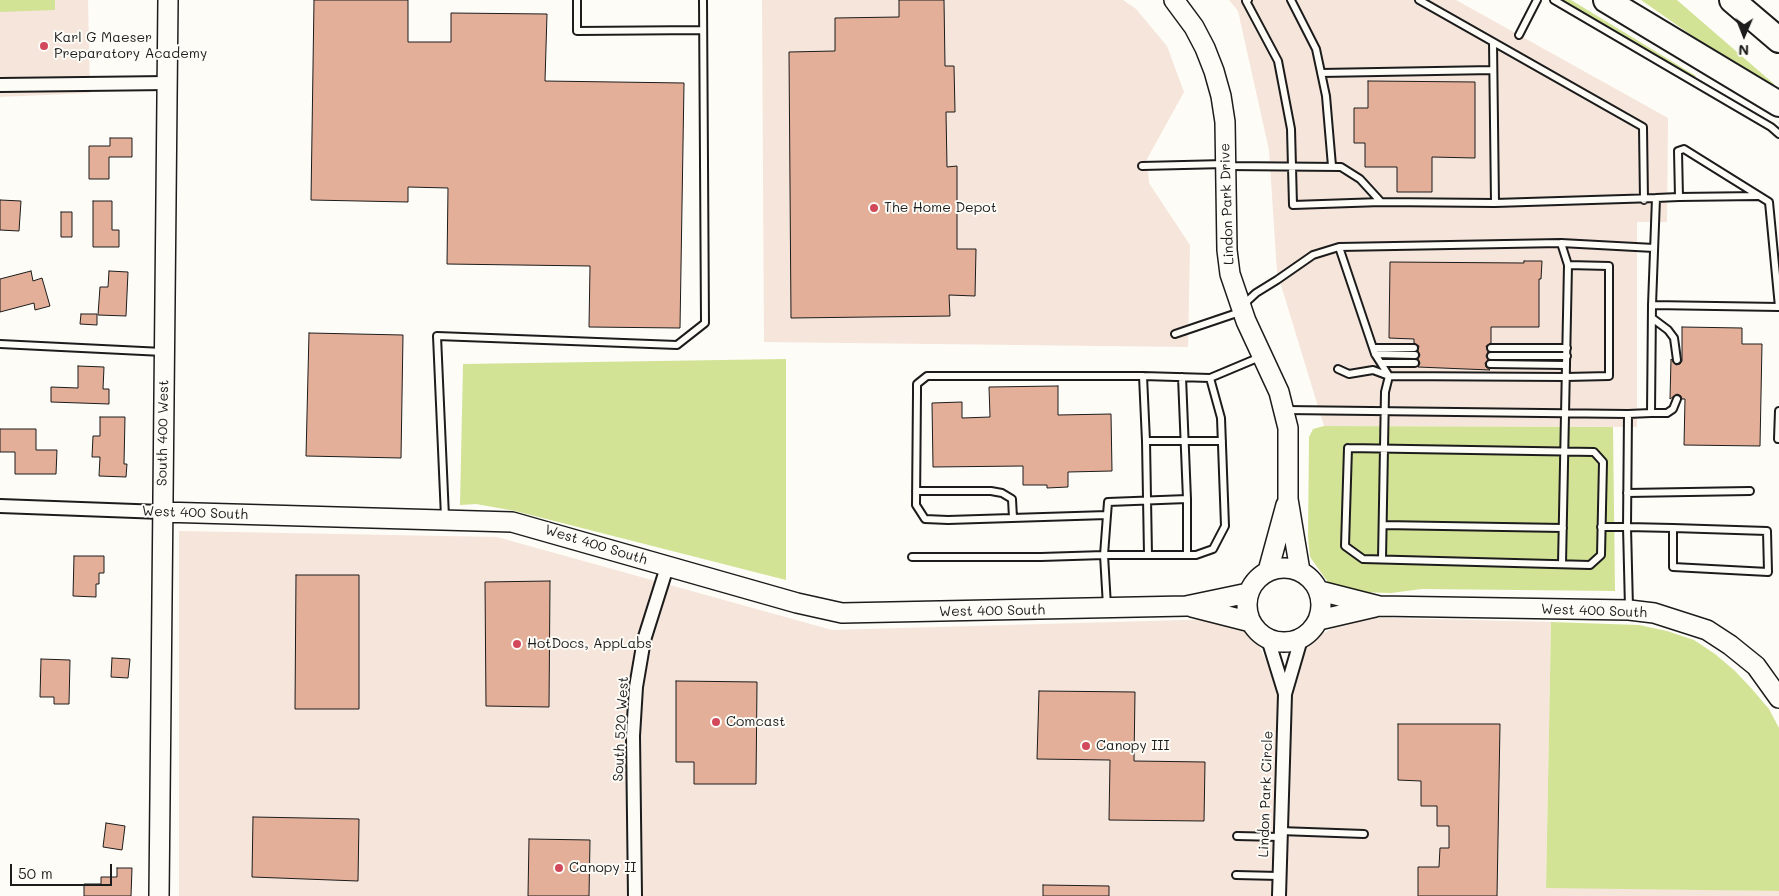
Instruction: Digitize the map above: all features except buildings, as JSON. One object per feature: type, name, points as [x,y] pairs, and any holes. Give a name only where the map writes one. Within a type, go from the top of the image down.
[{"type":"highway","points":[[1606,0],[1779,104]]},
{"type":"highway","points":[[1732,0],[1779,40]]},
{"type":"street","name":"South 400 West","points":[[159,896],[168,0]]},
{"type":"street","name":"Lindon Park Drive","points":[[1174,0],[1194,27],[1205,48],[1221,96],[1225,122],[1227,250],[1230,274],[1242,309],[1278,392],[1288,428],[1288,499],[1300,571]]},
{"type":"street","points":[[0,85],[167,83]]},
{"type":"street","name":"Lindon Park Drive","points":[[1268,571],[1288,499]]},
{"type":"street","name":"West 400 South","points":[[0,506],[512,522],[668,567],[842,613],[1186,606],[1248,593]]},
{"type":"street","name":"South 520 West","points":[[634,896],[634,736],[636,687],[644,640],[668,567]]},
{"type":"street","points":[[1250,622],[1246,606],[1248,593],[1257,578],[1268,571],[1288,567],[1300,571],[1313,580],[1320,592],[1322,607],[1319,620],[1311,631],[1301,639],[1293,641],[1280,642],[1268,639]]},
{"type":"street","name":"West 400 South","points":[[1320,592],[1379,606],[1629,610],[1654,613],[1707,630],[1730,645],[1756,666],[1779,696]]},
{"type":"street","name":"West 400 South","points":[[1186,606],[1250,622],[1258,632],[1268,639]]},
{"type":"street","name":"West 400 South","points":[[1319,620],[1379,606]]},
{"type":"street","points":[[1268,639],[1285,694]]},
{"type":"street","points":[[1285,694],[1301,639]]},
{"type":"street","name":"Lindon Park Circle","points":[[1279,896],[1285,694]]},
{"type":"lane","points":[[577,0],[577,31],[703,30]]},
{"type":"lane","points":[[446,520],[437,336],[677,345],[705,323],[703,0]]},
{"type":"lane","points":[[1248,0],[1246,1],[1278,61],[1291,129],[1293,206],[1381,202],[1495,203],[1760,196]]},
{"type":"lane","points":[[1291,0],[1316,49],[1326,96],[1332,166]]},
{"type":"lane","points":[[1419,0],[1643,127],[1644,200]]},
{"type":"lane","points":[[1519,35],[1537,0]]},
{"type":"lane","points":[[1554,0],[1771,127],[1779,134]]},
{"type":"lane","points":[[1493,42],[1495,203]]},
{"type":"lane","points":[[1321,73],[1493,70]]},
{"type":"lane","points":[[1652,305],[1779,308],[1769,202],[1684,149],[1678,151],[1680,197]]},
{"type":"lane","points":[[1142,166],[1341,167],[1360,179],[1381,202]]},
{"type":"lane","points":[[1651,413],[1652,305],[1656,198]]},
{"type":"lane","points":[[1175,334],[1242,309],[1256,293],[1299,263],[1312,255],[1339,247],[1561,243],[1654,248]]},
{"type":"lane","points":[[1561,243],[1568,266],[1562,564]]},
{"type":"lane","points":[[1339,247],[1374,351],[1390,376]]},
{"type":"lane","points":[[1338,369],[1349,374],[1373,370],[1390,376],[1608,376],[1609,266],[1568,266]]},
{"type":"lane","points":[[1652,318],[1668,330],[1674,338],[1678,360]]},
{"type":"lane","points":[[0,344],[164,352]]},
{"type":"lane","points":[[1491,348],[1567,348]]},
{"type":"lane","points":[[1374,351],[1415,351]]},
{"type":"lane","points":[[1107,515],[948,520],[925,519],[916,505],[917,384],[927,376],[1143,376],[1210,378],[1263,356]]},
{"type":"lane","points":[[1491,356],[1566,356]]},
{"type":"lane","points":[[1381,363],[1415,363]]},
{"type":"lane","points":[[1490,364],[1566,365]]},
{"type":"lane","points":[[1143,376],[1148,555]]},
{"type":"lane","points":[[1382,559],[1385,392],[1390,376]]},
{"type":"lane","points":[[1182,377],[1187,498],[1186,555]]},
{"type":"lane","points":[[912,557],[1041,557],[1104,554],[1196,555],[1213,548],[1225,526],[1221,418],[1210,378]]},
{"type":"lane","points":[[1283,410],[1667,413],[1674,409],[1677,399]]},
{"type":"lane","points":[[1778,439],[1779,411]]},
{"type":"lane","points":[[1628,414],[1627,527],[1629,610]]},
{"type":"lane","points":[[1146,441],[1222,441]]},
{"type":"lane","points":[[1348,448],[1565,451],[1594,452],[1603,462],[1600,555],[1590,565],[1363,559],[1345,546],[1348,448]]},
{"type":"lane","points":[[916,491],[991,491],[1002,494],[1012,499],[1013,518]]},
{"type":"lane","points":[[1627,493],[1750,491]]},
{"type":"lane","points":[[1107,608],[1104,554],[1108,502],[1187,498]]},
{"type":"lane","points":[[1383,525],[1563,528]]},
{"type":"lane","points":[[1601,527],[1673,528],[1768,531],[1768,572],[1673,567],[1673,528]]},
{"type":"lane","points":[[1237,836],[1364,834]]},
{"type":"lane","points":[[1236,875],[1279,876]]},
{"type":"shaded area","name":"Karl G Maeser Preparatory Academy","points":[[0,0],[88,0],[90,93],[0,97]]},
{"type":"shaded area","points":[[762,0],[1123,0],[1136,9],[1167,46],[1184,92],[1147,159],[1149,183],[1190,245],[1188,347],[764,342]]},
{"type":"shaded area","points":[[1229,0],[1456,0],[1668,118],[1667,222],[1637,222],[1637,427],[1324,426],[1277,272],[1269,150],[1238,11]]},
{"type":"shaded area","points":[[179,531],[497,537],[832,630],[1220,619],[1254,635],[1270,669],[1298,669],[1311,639],[1356,617],[1551,622],[1546,887],[1779,891],[1779,896],[179,896]]},
{"type":"green space","points":[[0,0],[55,0],[55,10],[0,12]]},
{"type":"green space","points":[[1559,0],[1571,0],[1696,76],[1693,79]]},
{"type":"green space","points":[[1641,0],[1677,0],[1774,84],[1771,87],[1704,44]]},
{"type":"green space","points":[[786,359],[786,580],[515,511],[476,504],[460,505],[463,364]]},
{"type":"green space","points":[[1324,426],[1613,427],[1615,591],[1422,589],[1391,593],[1357,592],[1330,585],[1310,557],[1308,537],[1309,437],[1313,429]]},
{"type":"green space","points":[[1551,622],[1639,625],[1667,631],[1694,640],[1735,671],[1769,709],[1779,728],[1779,891],[1546,888]]},
{"type":"place","name":"Karl G Maeser Preparatory Academy","points":[[44,46]]},
{"type":"place","name":"The Home Depot","points":[[874,208]]},
{"type":"place","name":"HotDocs, AppLabs","points":[[517,644]]},
{"type":"place","name":"Comcast","points":[[716,722]]},
{"type":"place","name":"Canopy III","points":[[1086,746]]},
{"type":"place","name":"Canopy II","points":[[559,868]]}]
